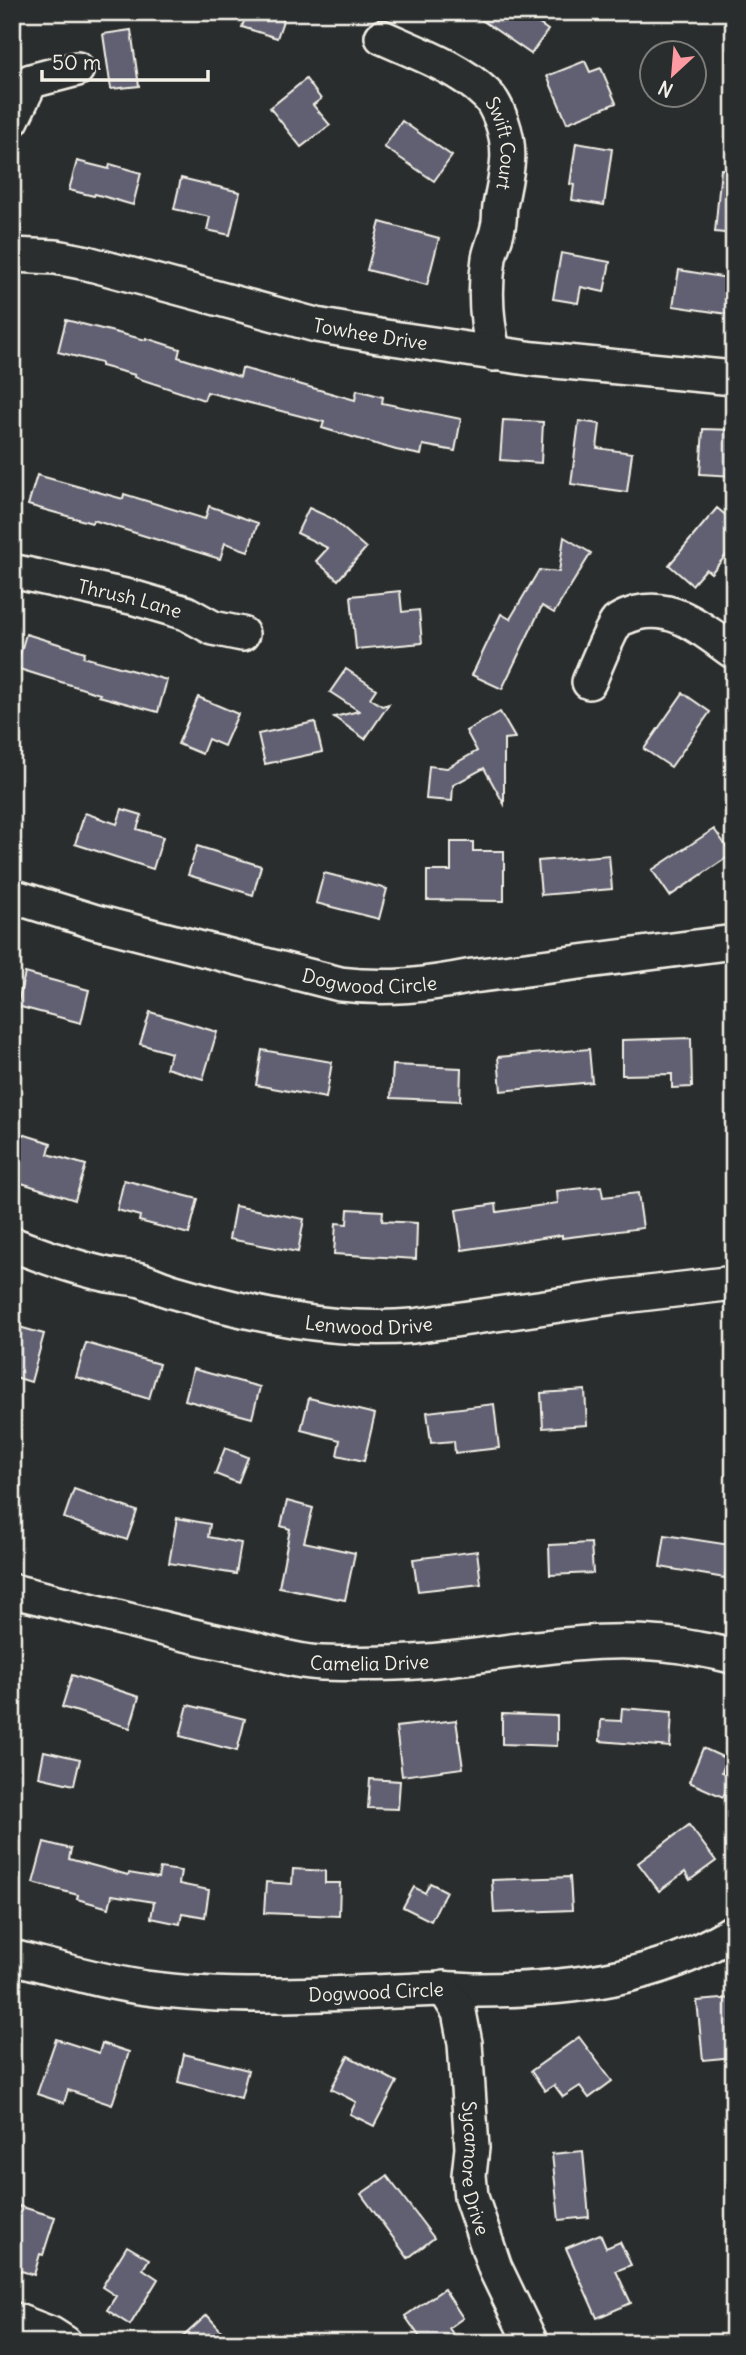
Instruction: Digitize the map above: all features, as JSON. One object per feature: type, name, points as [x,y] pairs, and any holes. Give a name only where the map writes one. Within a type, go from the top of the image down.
[{"type":"street","name":"Swift Court","points":[[382,37],[449,69],[480,89],[497,110],[509,140],[508,176],[499,225],[489,256],[485,296],[486,322],[494,354]]},
{"type":"street","points":[[12,120],[31,81],[77,69]]},
{"type":"street","name":"Towhee Drive","points":[[12,255],[56,257],[87,263],[316,325],[494,354],[734,378]]},
{"type":"street","name":"Thrush Lane","points":[[12,572],[135,598],[186,612],[213,628],[242,634]]},
{"type":"street","points":[[589,682],[617,622],[646,611],[660,610],[674,614],[701,628],[734,652]]},
{"type":"street","name":"Dogwood Circle","points":[[12,895],[96,922],[340,984],[372,988],[438,983],[473,976],[506,974],[734,942]]},
{"type":"street","name":"Lenwood Drive","points":[[12,1244],[41,1256],[104,1274],[140,1280],[220,1303],[312,1324],[346,1328],[413,1326],[734,1283]]},
{"type":"street","name":"Camelia Drive","points":[[12,1591],[212,1641],[318,1663],[372,1665],[429,1661],[608,1640],[668,1643],[734,1657]]},
{"type":"street","name":"Dogwood Circle","points":[[12,1958],[134,1986],[222,1995],[261,1997],[408,1992],[444,1988],[480,1990],[551,1986],[618,1977],[686,1957],[734,1931]]},
{"type":"street","name":"Sycamore Drive","points":[[444,1988],[458,2012],[465,2043],[472,2148],[469,2175],[471,2197],[495,2267],[531,2343]]},
{"type":"street","points":[[12,2319],[51,2334],[65,2343]]},
{"type":"building","points":[[247,12],[286,12],[277,38],[242,27]]},
{"type":"building","points":[[470,12],[522,12],[548,30],[531,54]]},
{"type":"building","points":[[131,30],[139,86],[111,89],[103,34]]},
{"type":"building","points":[[585,61],[590,72],[601,68],[616,103],[567,123],[547,76]]},
{"type":"building","points":[[306,79],[321,99],[313,105],[330,125],[301,147],[270,108]]},
{"type":"building","points":[[402,121],[452,156],[434,181],[384,147]]},
{"type":"building","points":[[576,143],[612,149],[604,205],[572,200],[574,185],[570,184]]},
{"type":"building","points":[[77,161],[109,169],[110,164],[141,173],[133,205],[69,190]]},
{"type":"building","points":[[721,169],[734,170],[734,234],[715,232]]},
{"type":"building","points":[[181,178],[240,192],[230,235],[207,230],[210,217],[174,209]]},
{"type":"building","points":[[380,222],[439,238],[427,285],[367,270]]},
{"type":"building","points":[[561,253],[610,262],[604,292],[581,287],[578,303],[553,299]]},
{"type":"building","points":[[679,270],[734,279],[734,315],[673,306]]},
{"type":"building","points":[[66,320],[146,338],[180,349],[178,357],[240,377],[242,368],[355,400],[357,390],[383,397],[382,403],[461,419],[455,451],[423,445],[421,455],[396,450],[322,428],[324,422],[207,392],[204,400],[134,377],[135,375],[101,366],[101,363],[58,352]]},
{"type":"building","points":[[503,420],[543,422],[541,463],[500,460]]},
{"type":"building","points":[[579,421],[600,424],[597,448],[632,453],[627,492],[571,484]]},
{"type":"building","points":[[703,429],[734,430],[734,476],[700,474]]},
{"type":"building","points":[[37,475],[123,499],[124,494],[205,519],[209,506],[258,523],[248,551],[225,543],[220,559],[93,520],[92,523],[28,505]]},
{"type":"building","points":[[309,508],[331,518],[366,548],[338,580],[316,561],[328,548],[297,533]]},
{"type":"building","points":[[717,508],[734,522],[734,546],[711,573],[706,569],[692,585],[669,565]]},
{"type":"building","points":[[564,537],[591,553],[554,613],[542,606],[502,689],[472,675],[501,614],[510,619],[539,570],[559,572]]},
{"type":"building","points":[[400,591],[402,612],[419,610],[422,643],[356,649],[351,596]]},
{"type":"building","points":[[26,634],[85,652],[83,657],[167,680],[158,712],[99,696],[100,694],[16,668]]},
{"type":"building","points":[[346,669],[376,689],[370,698],[382,706],[389,704],[365,739],[334,717],[359,711],[330,692]]},
{"type":"building","points":[[683,693],[710,712],[671,767],[644,749]]},
{"type":"building","points":[[198,697],[238,714],[224,746],[208,739],[202,754],[178,744]]},
{"type":"building","points":[[500,712],[515,738],[504,739],[504,804],[484,768],[453,785],[452,801],[426,799],[429,766],[447,768],[477,751],[466,731]]},
{"type":"building","points":[[315,722],[322,752],[265,764],[258,734]]},
{"type":"building","points":[[122,809],[142,815],[137,829],[163,837],[153,869],[75,844],[85,813],[117,824]]},
{"type":"building","points":[[714,829],[732,854],[670,896],[652,870]]},
{"type":"building","points":[[451,842],[473,842],[473,851],[504,851],[504,901],[427,900],[427,871],[451,871]]},
{"type":"building","points":[[197,846],[261,866],[253,895],[188,875]]},
{"type":"building","points":[[609,855],[612,889],[541,895],[538,861]]},
{"type":"building","points":[[324,873],[387,889],[379,919],[316,903]]},
{"type":"building","points":[[25,973],[89,990],[81,1023],[17,1006]]},
{"type":"building","points":[[150,1012],[217,1032],[203,1079],[166,1068],[171,1053],[140,1044]]},
{"type":"building","points":[[691,1038],[692,1087],[672,1088],[672,1074],[622,1075],[622,1040]]},
{"type":"building","points":[[589,1049],[592,1082],[501,1091],[498,1057]]},
{"type":"building","points":[[262,1050],[332,1062],[326,1098],[256,1085]]},
{"type":"building","points":[[393,1065],[461,1068],[460,1101],[391,1098]]},
{"type":"building","points":[[22,1134],[51,1143],[48,1154],[86,1165],[75,1200],[12,1180],[12,1167]]},
{"type":"building","points":[[124,1180],[198,1199],[189,1234],[139,1221],[140,1216],[117,1210]]},
{"type":"building","points":[[601,1186],[603,1197],[638,1193],[643,1228],[562,1238],[562,1235],[462,1250],[456,1210],[496,1204],[497,1212],[558,1203],[557,1191]]},
{"type":"building","points":[[235,1206],[304,1219],[298,1252],[229,1239]]},
{"type":"building","points":[[348,1209],[383,1211],[382,1221],[417,1223],[416,1259],[334,1254],[336,1223],[347,1224]]},
{"type":"building","points":[[12,1325],[44,1334],[31,1382],[12,1376]]},
{"type":"building","points":[[86,1343],[159,1364],[149,1399],[76,1377]]},
{"type":"building","points":[[193,1369],[260,1387],[252,1418],[185,1400]]},
{"type":"building","points":[[585,1390],[587,1425],[543,1428],[541,1393]]},
{"type":"building","points":[[309,1398],[375,1414],[364,1461],[337,1455],[340,1440],[301,1430]]},
{"type":"building","points":[[494,1404],[499,1448],[455,1453],[454,1441],[431,1443],[427,1412]]},
{"type":"building","points":[[225,1448],[248,1457],[238,1483],[215,1474]]},
{"type":"building","points":[[74,1489],[137,1511],[127,1540],[64,1518]]},
{"type":"building","points":[[287,1501],[313,1508],[304,1542],[355,1553],[345,1600],[279,1587],[290,1529],[281,1526]]},
{"type":"building","points":[[177,1518],[210,1524],[208,1537],[241,1543],[236,1574],[169,1563]]},
{"type":"building","points":[[665,1535],[730,1545],[725,1578],[660,1567]]},
{"type":"building","points":[[591,1543],[593,1573],[550,1575],[549,1545]]},
{"type":"building","points":[[477,1551],[481,1584],[418,1591],[413,1559]]},
{"type":"building","points":[[72,1675],[139,1697],[130,1728],[62,1707]]},
{"type":"building","points":[[188,1705],[245,1719],[237,1751],[180,1736]]},
{"type":"building","points":[[622,1708],[672,1712],[670,1747],[600,1741],[601,1720],[621,1721]]},
{"type":"building","points":[[502,1714],[557,1716],[557,1746],[502,1744]]},
{"type":"building","points":[[456,1720],[463,1768],[402,1776],[396,1727]]},
{"type":"building","points":[[703,1748],[727,1759],[722,1772],[733,1776],[723,1797],[689,1782]]},
{"type":"building","points":[[44,1751],[80,1759],[74,1785],[39,1777]]},
{"type":"building","points":[[370,1779],[400,1781],[398,1809],[368,1808]]},
{"type":"building","points":[[689,1825],[716,1861],[690,1880],[685,1872],[659,1891],[638,1863]]},
{"type":"building","points":[[44,1842],[71,1849],[69,1859],[128,1875],[158,1878],[160,1868],[181,1871],[179,1884],[209,1890],[205,1917],[182,1913],[180,1924],[151,1918],[154,1902],[112,1895],[109,1908],[77,1899],[78,1895],[33,1883]]},
{"type":"building","points":[[293,1869],[325,1871],[325,1883],[340,1883],[339,1916],[264,1913],[266,1882],[292,1884]]},
{"type":"building","points":[[570,1877],[572,1910],[494,1913],[492,1880]]},
{"type":"building","points":[[430,1883],[446,1891],[431,1921],[403,1907],[414,1887],[425,1893]]},
{"type":"building","points":[[734,1998],[734,2057],[703,2060],[697,2001]]},
{"type":"building","points":[[579,2037],[612,2081],[589,2098],[580,2086],[563,2097],[554,2085],[545,2091],[531,2071]]},
{"type":"building","points":[[56,2039],[99,2053],[102,2043],[129,2052],[112,2105],[68,2090],[64,2103],[37,2094]]},
{"type":"building","points":[[184,2054],[248,2070],[241,2098],[178,2082]]},
{"type":"building","points":[[348,2056],[397,2082],[374,2126],[350,2114],[356,2102],[331,2089]]},
{"type":"building","points":[[583,2151],[589,2217],[559,2220],[552,2154]]},
{"type":"building","points":[[387,2176],[434,2238],[408,2258],[361,2194]]},
{"type":"building","points":[[19,2206],[55,2217],[34,2275],[12,2268],[18,2247],[12,2245],[12,2227]]},
{"type":"building","points":[[600,2234],[606,2248],[620,2242],[631,2265],[616,2271],[631,2303],[597,2318],[566,2248]]},
{"type":"building","points":[[127,2246],[149,2259],[143,2269],[158,2279],[130,2325],[107,2310],[116,2296],[102,2287]]},
{"type":"building","points":[[444,2289],[463,2318],[449,2328],[459,2343],[424,2343],[405,2316]]},
{"type":"building","points":[[207,2315],[232,2343],[176,2343]]}]
